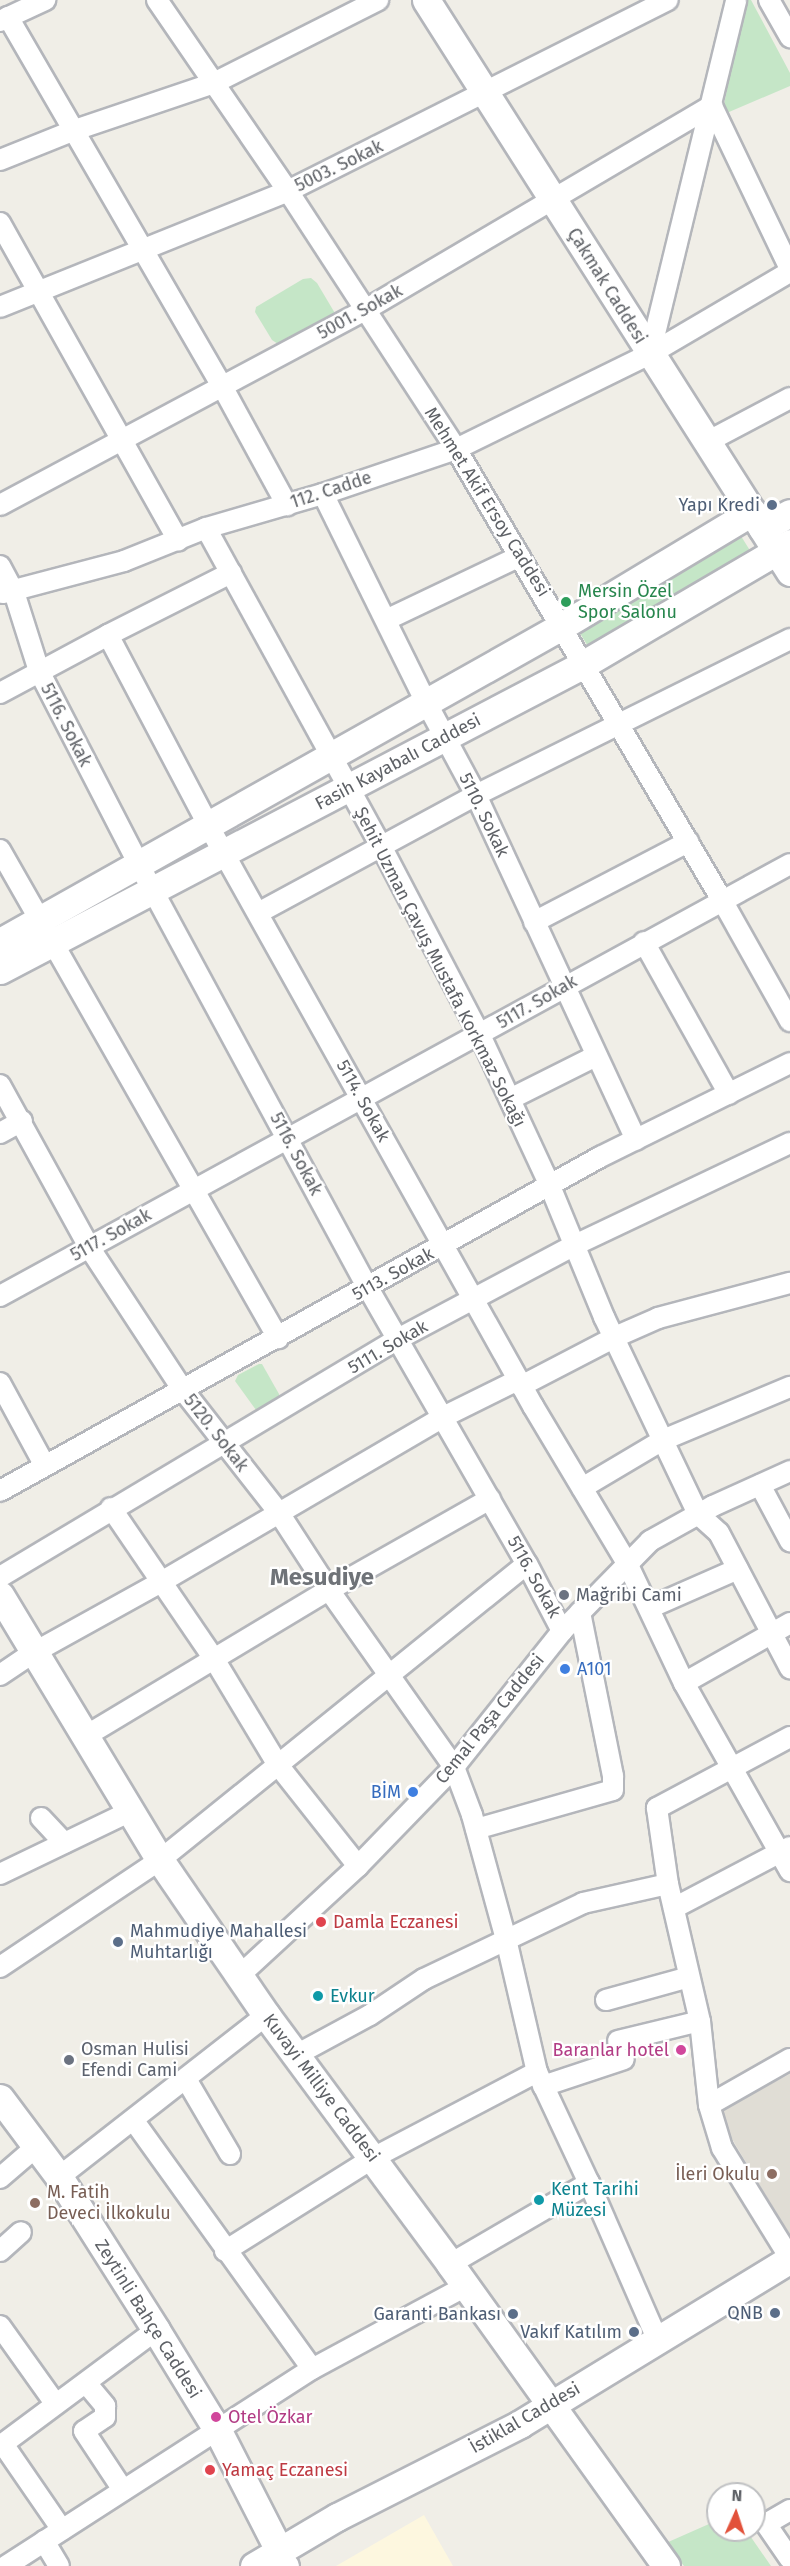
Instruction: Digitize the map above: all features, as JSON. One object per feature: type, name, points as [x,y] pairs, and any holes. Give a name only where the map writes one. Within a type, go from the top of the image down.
[{"type":"street","points":[[45,0],[4,19],[222,386],[287,505]]},
{"type":"street","name":"Mehmet Akif Ersoy Caddesi","points":[[157,0],[288,191],[456,449],[722,900],[790,1021]]},
{"type":"street","points":[[0,160],[72,131],[214,82],[378,0]]},
{"type":"street","name":"Çakmak Caddesi","points":[[426,0],[757,520],[786,555]]},
{"type":"street","points":[[650,354],[736,0]]},
{"type":"street","points":[[769,0],[790,37]]},
{"type":"street","name":"5003. Sokak","points":[[0,307],[288,191],[485,94],[663,1]]},
{"type":"street","points":[[712,106],[790,270]]},
{"type":"street","name":"5001. Sokak","points":[[2,499],[121,440],[365,310],[712,106]]},
{"type":"street","points":[[0,223],[178,540]]},
{"type":"street","name":"112. Cadde","points":[[7,593],[124,561],[206,528],[323,494],[456,449],[650,354],[790,270]]},
{"type":"street","points":[[707,442],[790,398]]},
{"type":"street","name":"5110. Sokak","points":[[323,494],[426,702],[476,795],[636,1140]]},
{"type":"street","name":"Fasih Kayabalı Caddesi","points":[[0,942],[562,626],[757,520],[790,513]]},
{"type":"street","name":"Şehit Uzman Çavuş Mustafa Korkmaz Sokağı","points":[[206,528],[381,846],[480,1035],[550,1185],[615,1337],[698,1514]]},
{"type":"street","name":"Fasih Kayabalı Caddesi","points":[[0,970],[584,664],[786,555]]},
{"type":"street","points":[[386,620],[520,556]]},
{"type":"street","name":"5116. Sokak","points":[[0,566],[7,593],[39,671],[138,863],[368,1288],[527,1564],[562,1631]]},
{"type":"street","points":[[0,693],[231,573]]},
{"type":"street","name":"5114. Sokak","points":[[108,635],[208,825],[520,1383],[627,1563],[684,1683],[733,1768],[785,1850],[790,1871]]},
{"type":"street","points":[[258,913],[476,795],[619,726],[790,639]]},
{"type":"street","points":[[534,922],[688,842]]},
{"type":"street","points":[[0,850],[278,1338]]},
{"type":"street","name":"5117. Sokak","points":[[0,1296],[480,1035],[563,986],[790,864]]},
{"type":"street","points":[[644,942],[729,1094]]},
{"type":"street","points":[[510,1099],[596,1056]]},
{"type":"street","name":"5113. Sokak","points":[[0,1491],[550,1185],[790,1064]]},
{"type":"street","name":"5120. Sokak","points":[[0,1085],[22,1121],[89,1247],[183,1390],[279,1513],[329,1590],[454,1767],[476,1829],[540,2079],[589,2183],[657,2339]]},
{"type":"street","points":[[0,1133],[22,1121]]},
{"type":"street","name":"5111. Sokak","points":[[0,1577],[111,1508],[225,1443],[398,1339],[575,1245],[790,1143]]},
{"type":"street","points":[[0,1675],[33,1653],[161,1582],[443,1417],[658,1318],[790,1283]]},
{"type":"street","points":[[0,1383],[6,1409],[45,1466]]},
{"type":"street","points":[[582,1488],[663,1440],[790,1387]]},
{"type":"street","name":"Cemal Paşa Caddesi","points":[[239,1976],[358,1866],[454,1767],[562,1631],[650,1541],[698,1514],[790,1471]]},
{"type":"street","points":[[760,1485],[790,1541]]},
{"type":"street","points":[[84,1737],[329,1590],[490,1499]]},
{"type":"street","points":[[111,1508],[214,1659],[278,1765],[358,1866]]},
{"type":"street","points":[[698,1514],[719,1533],[790,1668]]},
{"type":"street","points":[[0,1967],[160,1860],[527,1564]]},
{"type":"street","points":[[649,1608],[738,1569]]},
{"type":"street","name":"Kuvayi Milliye Caddesi","points":[[0,1595],[129,1812],[239,1976],[466,2286],[666,2566]]},
{"type":"street","points":[[476,1829],[613,1791],[613,1776],[580,1612]]},
{"type":"street","points":[[684,1683],[790,1623]]},
{"type":"street","points":[[790,1737],[657,1808],[668,1884],[699,2021],[709,2105],[722,2148],[790,2259]]},
{"type":"street","points":[[0,1874],[129,1812]]},
{"type":"street","points":[[41,1818],[64,1843]]},
{"type":"street","points":[[674,1908],[785,1850]]},
{"type":"street","points":[[296,2055],[370,2015],[424,1979],[583,1903],[668,1884]]},
{"type":"street","points":[[606,2000],[690,1977]]},
{"type":"street","points":[[59,2177],[134,2121],[266,2015]]},
{"type":"street","points":[[225,2251],[373,2158],[540,2079],[699,2021]]},
{"type":"street","points":[[709,2105],[790,2059]]},
{"type":"street","points":[[186,2079],[230,2154]]},
{"type":"street","name":"Zeytinli Bahçe Caddesi","points":[[0,2098],[59,2177],[156,2330],[218,2431],[285,2560]]},
{"type":"street","points":[[134,2121],[225,2251],[312,2369]]},
{"type":"street","points":[[0,2178],[36,2147]]},
{"type":"street","points":[[450,2264],[589,2183]]},
{"type":"street","points":[[0,2251],[21,2232]]},
{"type":"street","name":"İstiklal Caddesi","points":[[254,2566],[285,2560],[552,2405],[790,2259]]},
{"type":"street","points":[[6,2566],[312,2369],[466,2286]]},
{"type":"street","points":[[0,2326],[55,2403]]},
{"type":"street","points":[[62,2530],[2,2445],[55,2403],[86,2383],[156,2330]]},
{"type":"street","points":[[86,2383],[105,2406],[105,2417],[84,2431],[123,2490]]},
{"type":"street","points":[[790,2510],[766,2524],[790,2559]]},
{"type":"street","points":[[44,2541],[59,2566]]},
{"type":"shaded area","name":"İleri Okulu","points":[[790,2074],[790,2236],[716,2112]]},
{"type":"shaded area","points":[[424,2515],[453,2566],[336,2566]]},
{"type":"green space","points":[[744,0],[751,0],[790,73],[790,86],[722,115]]},
{"type":"green space","points":[[311,278],[317,283],[336,315],[291,342],[278,344],[272,340],[255,312],[256,307],[303,279]]},
{"type":"green space","points":[[736,528],[754,557],[592,653],[575,625]]},
{"type":"green space","points":[[262,1364],[279,1394],[279,1400],[262,1410],[256,1410],[235,1381],[238,1375]]},
{"type":"green space","points":[[706,2525],[706,2542],[754,2542],[771,2566],[684,2566],[666,2543]]},
{"type":"place","name":"Yapı Kredi","points":[[772,505]]},
{"type":"place","name":"Mersin Özel Spor Salonu","points":[[566,602]]},
{"type":"place","name":"Mağribi Cami","points":[[564,1595]]},
{"type":"place","name":"A101","points":[[565,1669]]},
{"type":"place","name":"BİM","points":[[413,1792]]},
{"type":"place","name":"Damla Eczanesi","points":[[321,1922]]},
{"type":"place","name":"Mahmudiye Mahallesi Muhtarlığı","points":[[118,1942]]},
{"type":"place","name":"Evkur","points":[[318,1996]]},
{"type":"place","name":"Baranlar hotel","points":[[681,2050]]},
{"type":"place","name":"Osman Hulisi Efendi Cami","points":[[69,2060]]},
{"type":"place","name":"İleri Okulu","points":[[772,2174]]},
{"type":"place","name":"Kent Tarihi Müzesi","points":[[539,2200]]},
{"type":"place","name":"M. Fatih Deveci İlkokulu","points":[[35,2203]]},
{"type":"place","name":"QNB","points":[[775,2313]]},
{"type":"place","name":"Garanti Bankası","points":[[513,2314]]},
{"type":"place","name":"Vakıf Katılım","points":[[634,2332]]},
{"type":"place","name":"Otel Özkar","points":[[216,2417]]},
{"type":"place","name":"Yamaç Eczanesi","points":[[210,2470]]},
{"type":"district","name":"Mesudiye","points":[[322,1578]]}]
